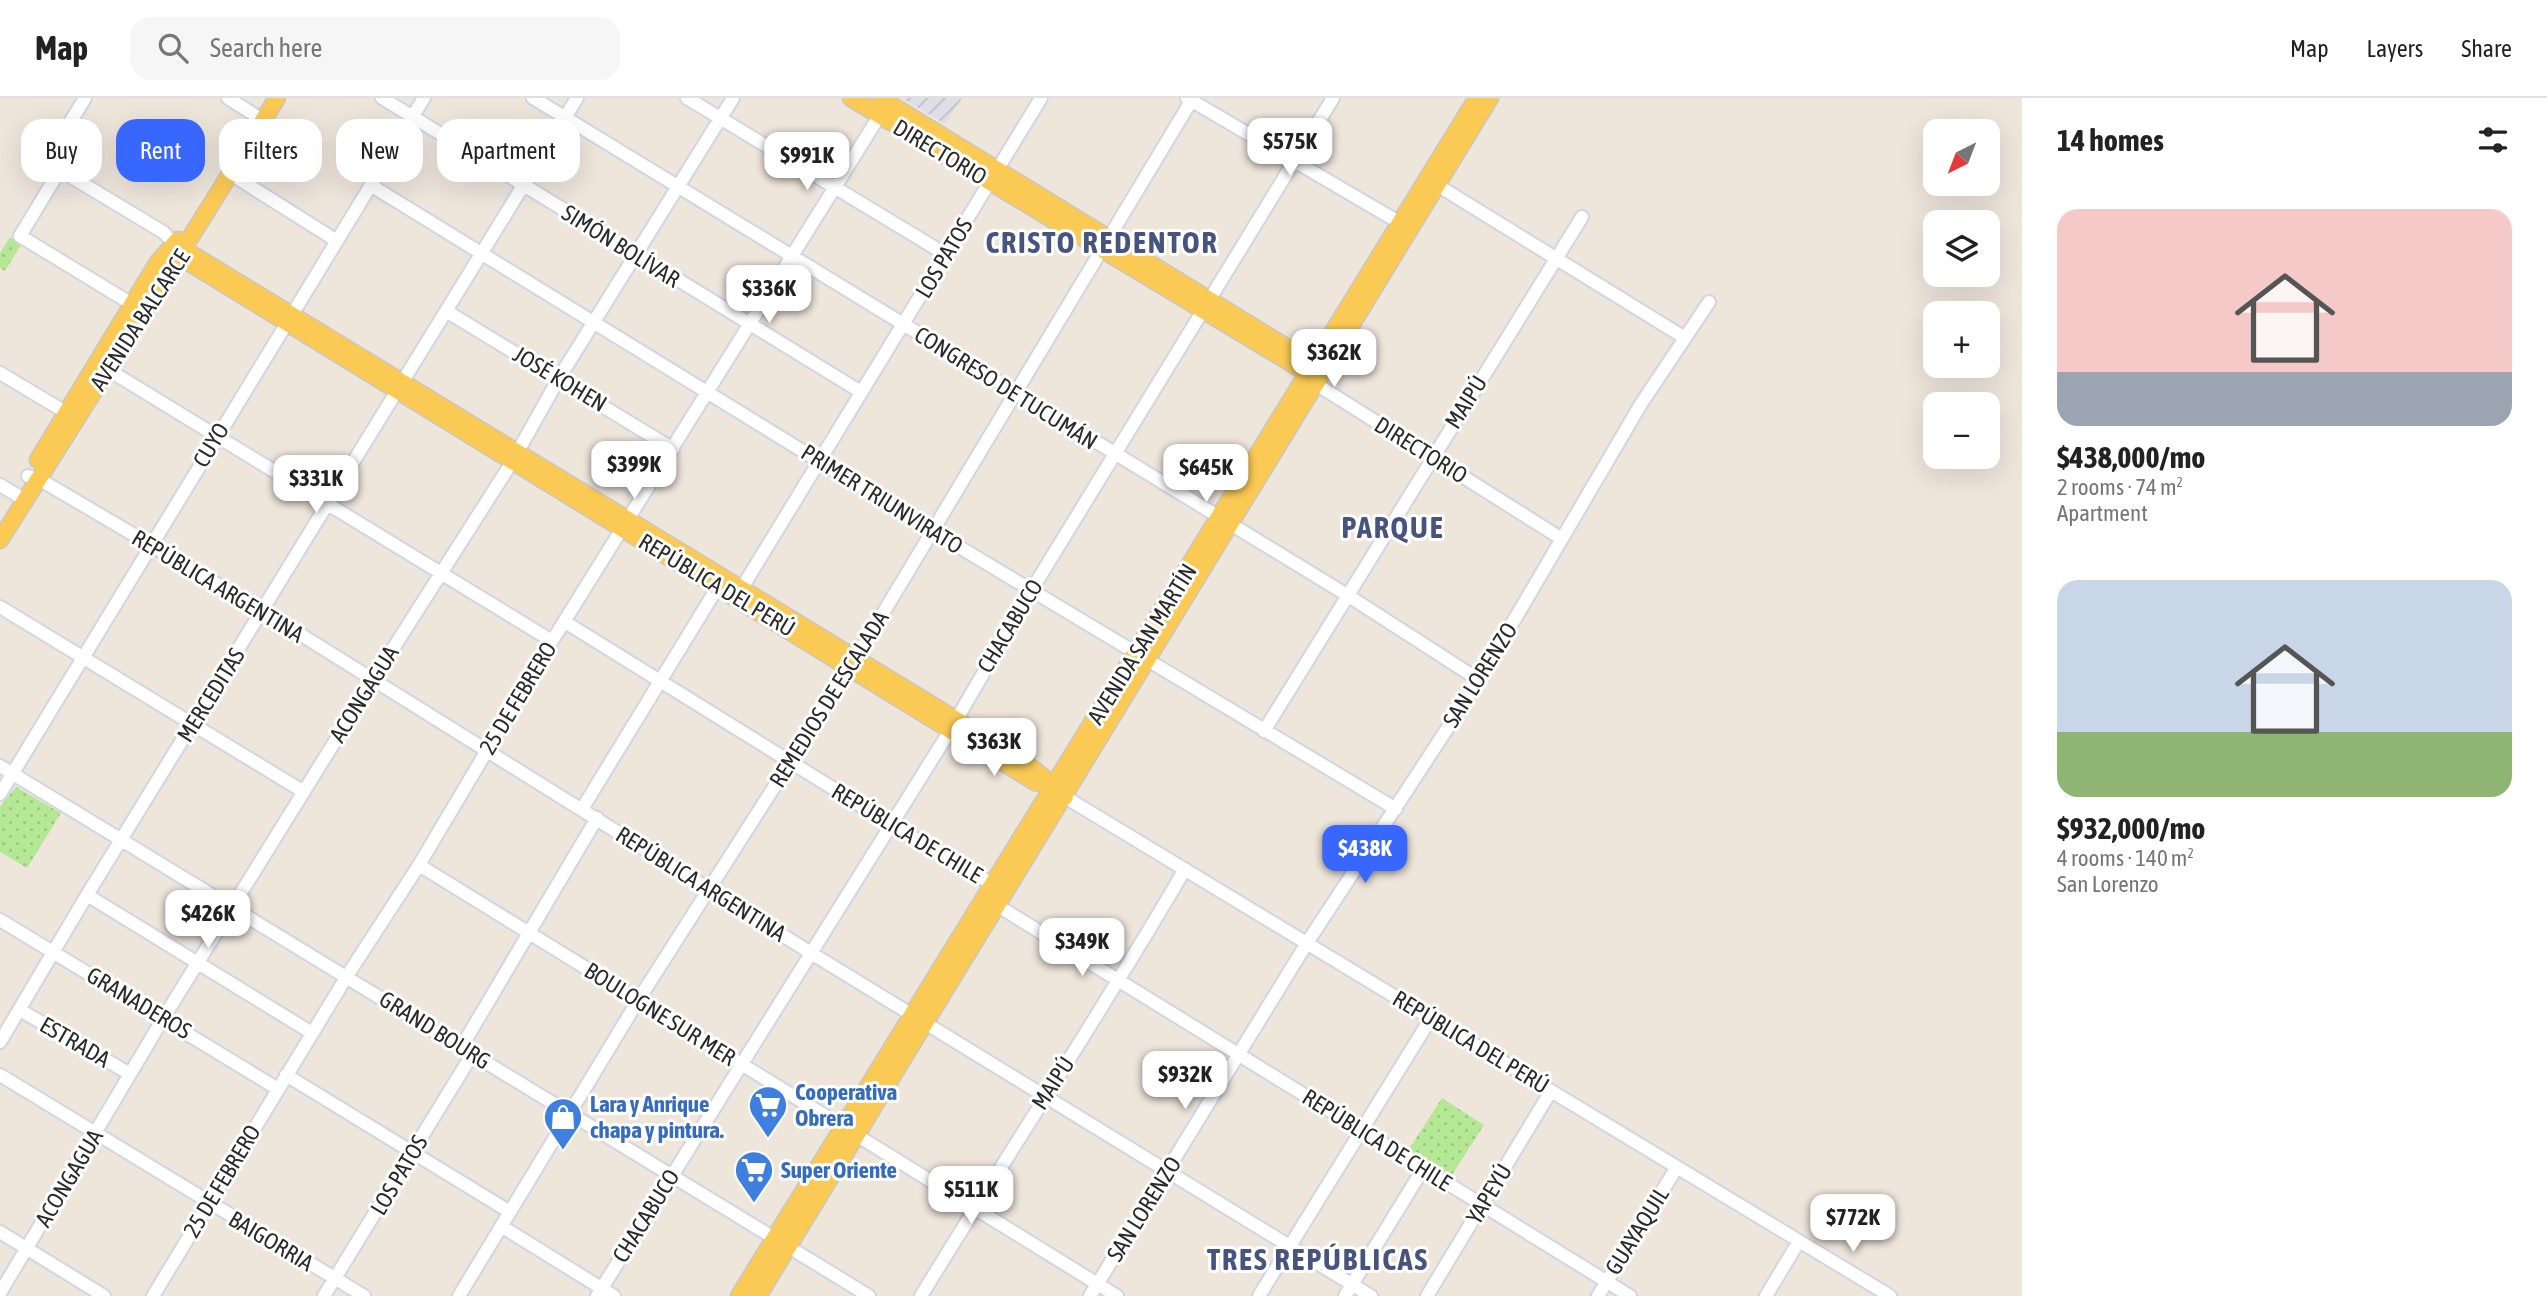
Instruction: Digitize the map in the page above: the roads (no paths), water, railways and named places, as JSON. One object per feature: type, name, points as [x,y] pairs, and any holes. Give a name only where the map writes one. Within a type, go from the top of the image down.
[{"type":"main road","name":"AVENIDA BALCARCE","points":[[260,118],[266,98]]},
{"type":"main road","name":"AVENIDA BALCARCE","points":[[180,250],[189,228],[260,118],[278,98]]},
{"type":"main road","name":"DIRECTORIO","points":[[851,98],[882,105],[1316,373]]},
{"type":"main road","name":"AVENIDA SAN MARTÍN","points":[[919,1020],[999,906],[1059,791],[1405,226],[1477,98]]},
{"type":"main road","name":"AVENIDA SAN MARTÍN","points":[[1405,226],[1437,185],[1490,98]]},
{"type":"main road","name":"AVENIDA BALCARCE","points":[[0,540],[21,498],[138,308],[158,262],[180,250],[226,182]]},
{"type":"main road","name":"REPÚBLICA DEL PERÚ","points":[[180,250],[953,724],[1040,772],[1059,791]]},
{"type":"main road","name":"AVENIDA BALCARCE","points":[[0,520],[21,498]]},
{"type":"main road","name":"AVENIDA SAN MARTÍN","points":[[758,1296],[782,1243],[919,1020],[992,884],[1059,791]]},
{"type":"main road","name":"AVENIDA SAN MARTÍN","points":[[739,1296],[782,1243]]},
{"type":"street","points":[[72,119],[85,98]]},
{"type":"street","points":[[228,98],[260,118]]},
{"type":"street","name":"SIMÓN BOLÍVAR","points":[[382,98],[749,326],[861,392]]},
{"type":"street","name":"CUYO","points":[[0,794],[424,98]]},
{"type":"street","name":"CONGRESO DE TUCUMÁN","points":[[533,98],[791,258],[1347,595],[1479,680]]},
{"type":"street","name":"MERCEDITAS","points":[[0,1042],[121,839],[330,503],[576,98]]},
{"type":"street","points":[[687,98],[945,254]]},
{"type":"street","name":"ACONGAGUA","points":[[0,1293],[164,1017],[515,457],[559,379],[733,98]]},
{"type":"street","name":"LOS PATOS","points":[[739,592],[1041,98]]},
{"type":"street","name":"CHACABUCO","points":[[599,1292],[891,825],[1333,98]]},
{"type":"street","points":[[1191,99],[1405,226]]},
{"type":"street","name":"REMEDIOS DE ESCALADA","points":[[459,1296],[639,999],[711,890],[853,663],[1191,99]]},
{"type":"street","name":"25 DE FEBRERO","points":[[153,1296],[347,976],[419,865],[552,641],[834,189],[882,105]]},
{"type":"street","points":[[53,182],[20,236],[138,308]]},
{"type":"street","name":"REPÚBLICA DEL PERÚ","points":[[80,182],[163,232],[180,250]]},
{"type":"street","points":[[244,182],[337,241]]},
{"type":"street","points":[[1437,185],[1685,338]]},
{"type":"street","name":"PRIMER TRIUNVIRATO","points":[[372,186],[1031,591],[1396,809]]},
{"type":"street","name":"MAIPÚ","points":[[1264,731],[1582,217]]},
{"type":"street","name":"SAN LORENZO","points":[[1094,1290],[1307,943],[1479,680],[1641,404],[1709,302]]},
{"type":"street","name":"JOSÉ KOHEN","points":[[446,310],[673,449]]},
{"type":"street","points":[[102,366],[552,641]]},
{"type":"street","points":[[0,373],[72,416]]},
{"type":"street","name":"DIRECTORIO","points":[[1316,373],[1432,456],[1562,539]]},
{"type":"street","name":"REPÚBLICA ARGENTINA","points":[[33,478],[262,611],[919,1020],[1371,1296]]},
{"type":"street","points":[[0,485],[21,498]]},
{"type":"street","points":[[582,809],[721,581]]},
{"type":"street","points":[[0,607],[304,792]]},
{"type":"street","name":"REPÚBLICA DE CHILE","points":[[565,622],[891,825],[992,884],[999,906],[1630,1296]]},
{"type":"street","name":"GRAND BOURG","points":[[0,766],[869,1296]]},
{"type":"street","name":"REPÚBLICA DEL PERÚ","points":[[1059,791],[1890,1296]]},
{"type":"street","name":"LOS PATOS","points":[[324,1296],[412,1153],[530,932],[597,818]]},
{"type":"street","name":"BOULOGNE SUR MER","points":[[419,865],[851,1131],[1094,1290],[1116,1296]]},
{"type":"street","name":"MAIPÚ","points":[[921,1296],[1043,1096],[1120,982],[1185,869]]},
{"type":"street","points":[[87,895],[312,1033]]},
{"type":"street","name":"GRANADEROS","points":[[0,919],[278,1089]]},
{"type":"street","name":"ESTRADA","points":[[20,1010],[130,1074]]},
{"type":"street","points":[[1259,1296],[1431,1018]]},
{"type":"street","name":"BAIGORRIA","points":[[0,1075],[364,1296]]},
{"type":"street","points":[[286,1076],[510,1212]]},
{"type":"street","name":"YAPEYÚ","points":[[1427,1296],[1551,1091]]},
{"type":"street","name":"GUAYAQUIL","points":[[1598,1296],[1676,1167]]},
{"type":"street","points":[[1345,1296],[1423,1169]]},
{"type":"street","points":[[501,1226],[599,1292],[614,1296]]},
{"type":"street","points":[[0,1232],[104,1296]]},
{"type":"street","points":[[1766,1296],[1799,1241]]},
{"type":"place","name":"Cooperativa Obrera","points":[[768,1139]]},
{"type":"place","name":"Lara y Anrique chapa y pintura.","points":[[563,1151]]},
{"type":"place","name":"Super Oriente","points":[[754,1204]]},
{"type":"district","name":"CRISTO REDENTOR","points":[[1102,243]]},
{"type":"district","name":"PARQUE","points":[[1393,528]]},
{"type":"district","name":"TRES REPÚBLICAS","points":[[1318,1260]]}]
